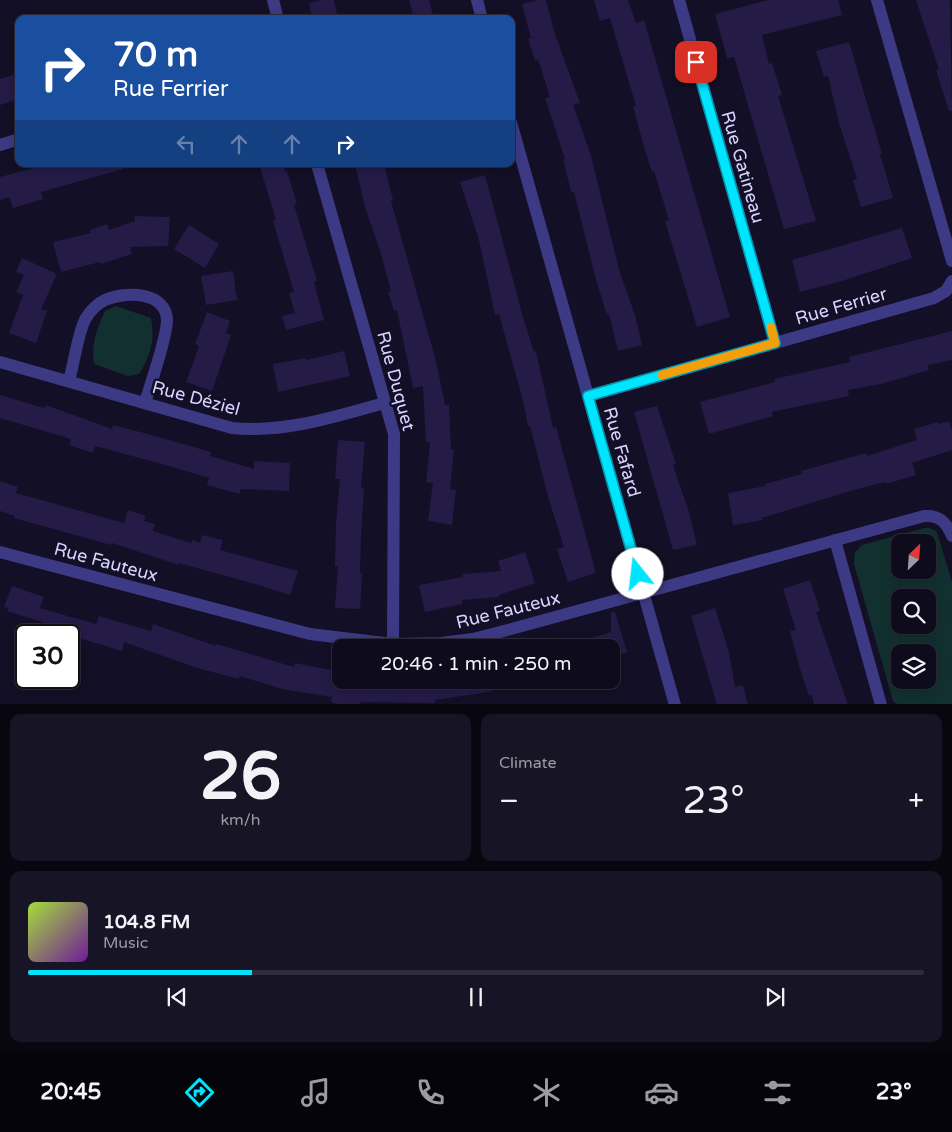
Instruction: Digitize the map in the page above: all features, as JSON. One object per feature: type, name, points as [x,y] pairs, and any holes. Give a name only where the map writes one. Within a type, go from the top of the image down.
[{"type":"street","points":[[273,0],[277,15]]},
{"type":"street","points":[[477,0],[481,15]]},
{"type":"street","name":"Rue Gatineau","points":[[679,0],[775,343]]},
{"type":"street","points":[[877,0],[952,261]]},
{"type":"street","name":"Rue Fafard","points":[[515,136],[675,704]]},
{"type":"street","points":[[0,145],[15,140]]},
{"type":"street","name":"Rue Duquet","points":[[319,167],[394,434],[393,639]]},
{"type":"street","name":"Rue Ferrier","points":[[588,396],[934,298],[946,292],[952,281]]},
{"type":"street","points":[[69,381],[84,320],[95,307],[105,300],[122,296],[148,296],[161,305],[167,321],[145,403]]},
{"type":"street","name":"Rue Déziel","points":[[0,362],[232,428],[257,430],[289,428],[384,403]]},
{"type":"street","name":"Rue Fauteux","points":[[473,639],[924,516],[940,518],[946,524],[952,536]]},
{"type":"street","points":[[835,540],[881,704]]},
{"type":"street","name":"Rue Fauteux","points":[[0,552],[310,634],[352,639]]},
{"type":"green space","points":[[116,306],[151,318],[151,347],[139,374],[128,376],[94,364],[94,343],[99,324],[105,311]]},
{"type":"green space","points":[[924,528],[930,528],[937,532],[952,582],[952,704],[897,704],[893,701],[854,564],[855,552],[862,545],[891,537],[891,579],[936,579],[936,534],[902,534]]},
{"type":"building","points":[[334,0],[337,15],[311,15],[309,3]]},
{"type":"building","points":[[409,0],[429,0],[433,15],[413,15]]},
{"type":"building","points":[[546,0],[554,31],[580,103],[573,105],[590,152],[620,273],[635,315],[642,345],[618,351],[609,314],[607,315],[596,280],[574,192],[571,192],[563,159],[565,159],[545,98],[550,97],[538,59],[535,60],[528,39],[531,38],[522,4]]},
{"type":"building","points":[[594,0],[628,0],[636,23],[644,20],[730,317],[697,327],[665,221],[669,220],[654,171],[652,172],[644,147],[633,106],[636,106],[610,18],[600,21]]},
{"type":"building","points":[[768,0],[838,0],[842,15],[762,35],[769,64],[772,63],[782,95],[778,96],[816,221],[784,229],[734,57],[727,58],[715,14]]},
{"type":"building","points":[[916,0],[950,0],[952,111],[949,111],[936,70],[939,70]]},
{"type":"building","points":[[849,42],[893,198],[861,207],[853,180],[857,179],[839,123],[828,76],[824,77],[816,51]]},
{"type":"building","points":[[15,74],[15,100],[0,105],[0,79]]},
{"type":"building","points":[[37,167],[123,167],[123,169],[41,192],[43,199],[13,208],[9,197],[0,200],[0,177]]},
{"type":"building","points":[[260,167],[284,167],[285,172],[287,171],[297,204],[294,205],[317,281],[314,282],[324,320],[286,330],[282,316],[295,313],[289,293],[294,292],[273,221],[276,220]]},
{"type":"building","points":[[356,167],[385,167],[393,200],[391,201],[436,361],[445,405],[449,405],[451,449],[454,449],[450,489],[456,490],[452,525],[428,521],[433,483],[426,482],[430,442],[426,442],[423,386],[413,388],[397,310],[394,311],[388,292],[391,291],[381,254],[365,207]]},
{"type":"building","points":[[485,175],[523,317],[534,352],[536,351],[553,428],[556,427],[596,573],[568,582],[557,549],[564,547],[549,500],[530,426],[528,426],[499,314],[495,315],[479,240],[460,182]]},
{"type":"building","points":[[135,216],[170,217],[168,246],[130,247],[132,254],[101,264],[100,262],[61,272],[53,242],[91,233],[90,230],[107,224],[109,230],[135,221]]},
{"type":"building","points":[[189,225],[219,244],[205,268],[174,249]]},
{"type":"building","points":[[902,228],[912,258],[842,281],[800,292],[792,260]]},
{"type":"building","points":[[22,258],[57,274],[41,309],[47,311],[36,343],[9,333],[23,295],[16,292],[24,275],[16,272]]},
{"type":"building","points":[[233,271],[237,300],[206,305],[201,276]]},
{"type":"building","points":[[207,312],[230,321],[226,333],[231,335],[212,391],[186,382],[199,346],[195,344]]},
{"type":"building","points":[[952,331],[952,360],[928,365],[929,370],[881,384],[848,390],[849,396],[772,412],[773,416],[709,434],[700,402],[775,382],[774,379],[850,362],[849,357]]},
{"type":"building","points":[[344,351],[350,376],[278,392],[273,364],[306,358],[306,360]]},
{"type":"building","points":[[0,395],[44,408],[46,405],[112,429],[113,425],[211,452],[210,456],[254,469],[254,461],[290,463],[289,491],[241,489],[239,494],[207,485],[209,478],[169,466],[95,446],[93,453],[69,445],[71,439],[0,418]]},
{"type":"building","points":[[657,406],[676,464],[673,465],[689,512],[697,545],[673,550],[634,412]]},
{"type":"building","points":[[949,421],[952,431],[952,450],[912,463],[916,475],[886,484],[885,482],[850,491],[762,518],[763,520],[733,525],[728,493],[765,486],[765,484],[802,474],[801,471],[866,453],[867,456],[917,440],[914,429]]},
{"type":"building","points":[[338,440],[365,442],[361,488],[364,488],[360,609],[335,608],[338,566],[335,566],[336,522],[340,479],[335,479]]},
{"type":"building","points":[[0,481],[18,487],[16,493],[124,523],[128,510],[146,516],[144,521],[155,524],[153,531],[191,543],[192,540],[200,543],[202,535],[223,540],[220,550],[298,571],[290,595],[179,563],[179,565],[112,543],[111,545],[14,518],[15,516],[0,511]]},
{"type":"building","points":[[525,552],[535,583],[499,595],[499,597],[462,600],[462,604],[425,612],[419,585],[463,577],[463,574],[501,571],[498,561]]},
{"type":"building","points":[[810,580],[820,611],[816,612],[848,704],[814,704],[812,695],[809,696],[790,631],[796,630],[783,589]]},
{"type":"building","points":[[12,586],[44,597],[40,608],[96,624],[99,616],[151,631],[153,624],[216,646],[217,644],[294,667],[295,663],[332,670],[332,689],[501,689],[435,700],[435,703],[361,702],[360,704],[337,704],[331,702],[332,697],[282,689],[240,676],[239,679],[197,668],[124,642],[122,651],[80,638],[80,624],[42,624],[42,622],[7,611],[8,608],[4,607]]},
{"type":"building","points":[[715,608],[729,652],[735,687],[743,685],[748,704],[717,704],[691,616]]},
{"type":"building","points":[[611,612],[615,612],[627,652],[620,654],[620,639],[588,639],[611,632]]},
{"type":"slow traffic","points":[[662,375],[775,343],[771,327]]},
{"type":"route","points":[[638,574],[588,396],[775,343],[696,62]]}]
